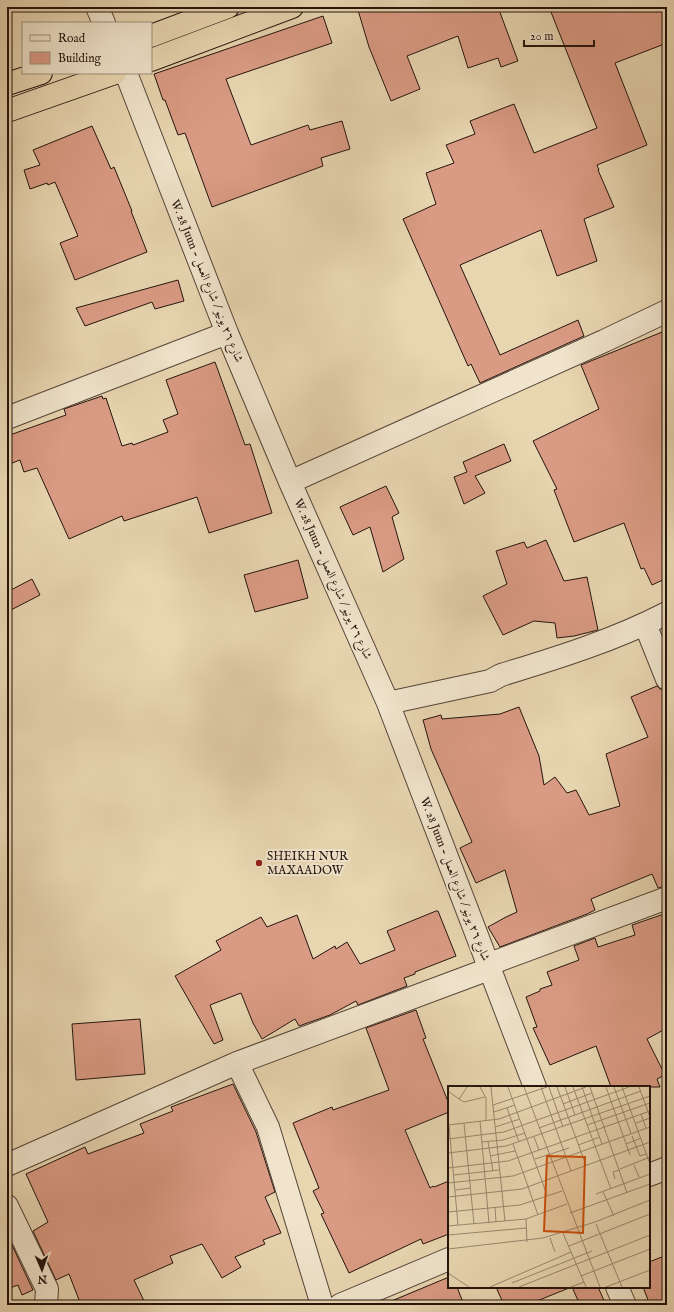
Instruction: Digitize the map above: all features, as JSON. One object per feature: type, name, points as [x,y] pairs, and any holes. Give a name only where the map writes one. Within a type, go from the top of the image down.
[{"type":"highway","points":[[152,60],[292,7]]},
{"type":"highway","points":[[152,36],[225,8]]},
{"type":"highway","points":[[7,84],[38,74]]},
{"type":"highway","points":[[7,111],[112,74]]},
{"type":"street","points":[[97,7],[104,22]]},
{"type":"street","name":"W. 28 Juun - شارع ٢٦ يونيو / شارع العمل","points":[[126,74],[227,333],[290,482],[388,703],[535,1086]]},
{"type":"street","points":[[290,482],[604,341],[667,311]]},
{"type":"street","points":[[7,418],[227,333]]},
{"type":"street","points":[[388,703],[490,680],[584,648],[645,624],[667,613]]},
{"type":"street","points":[[645,624],[667,679]]},
{"type":"street","points":[[7,1165],[237,1063],[489,969],[492,963],[667,898]]},
{"type":"street","points":[[237,1063],[268,1127],[322,1305]]},
{"type":"street","points":[[650,1175],[667,1168]]},
{"type":"street","points":[[7,1206],[47,1289],[46,1305]]},
{"type":"street","points":[[340,1305],[448,1259]]},
{"type":"street","points":[[617,1288],[625,1305]]},
{"type":"building","points":[[368,7],[498,7],[518,61],[501,67],[498,58],[468,68],[458,36],[407,56],[420,89],[391,101],[369,47],[358,10]]},
{"type":"building","points":[[549,7],[667,7],[667,43],[615,63],[647,145],[597,165],[614,207],[584,219],[597,261],[557,276],[541,230],[460,265],[500,355],[578,320],[584,336],[480,383],[471,364],[468,366],[403,219],[436,204],[426,173],[454,163],[446,145],[475,134],[470,121],[514,104],[534,153],[597,128]]},
{"type":"building","points":[[323,16],[332,43],[226,79],[251,145],[308,125],[310,130],[342,121],[350,149],[321,158],[323,166],[212,207],[185,133],[178,135],[154,74]]},
{"type":"building","points":[[92,126],[111,169],[114,167],[147,252],[75,280],[60,243],[78,236],[55,182],[30,189],[24,170],[40,165],[33,150]]},
{"type":"building","points":[[178,280],[184,301],[155,309],[152,302],[85,326],[76,308]]},
{"type":"building","points":[[667,330],[667,578],[652,585],[644,568],[641,569],[624,523],[574,542],[554,490],[557,489],[533,441],[599,409],[581,365]]},
{"type":"building","points":[[215,362],[245,445],[250,444],[272,513],[209,533],[197,497],[124,521],[122,516],[69,539],[37,468],[24,472],[20,460],[7,465],[7,436],[66,415],[64,409],[102,396],[103,399],[106,398],[122,446],[132,443],[133,445],[168,432],[163,420],[178,414],[166,380]]},
{"type":"building","points":[[504,444],[511,461],[475,476],[485,493],[464,504],[454,477],[467,472],[463,462]]},
{"type":"building","points":[[386,486],[399,513],[392,517],[404,559],[383,572],[370,527],[353,535],[340,507]]},
{"type":"building","points":[[546,540],[564,581],[587,577],[598,630],[574,636],[557,638],[555,623],[534,621],[503,635],[483,596],[507,584],[496,551],[524,542],[527,548]]},
{"type":"building","points":[[298,560],[308,598],[255,612],[244,575]]},
{"type":"building","points":[[32,579],[40,595],[7,612],[7,592]]},
{"type":"building","points":[[657,686],[660,689],[667,691],[667,886],[658,888],[652,874],[591,899],[595,910],[587,914],[500,947],[488,927],[517,912],[505,870],[476,883],[460,848],[472,842],[431,749],[423,720],[441,715],[442,719],[500,714],[519,707],[539,756],[544,785],[555,777],[567,793],[576,790],[589,815],[620,806],[606,754],[648,737],[631,697]]},
{"type":"building","points":[[438,911],[456,956],[415,972],[415,974],[404,978],[407,986],[358,1005],[356,1001],[330,1015],[299,1026],[295,1019],[262,1039],[253,1023],[241,993],[210,1005],[223,1040],[214,1044],[175,976],[221,950],[216,941],[261,917],[267,927],[297,915],[313,959],[335,946],[336,949],[347,942],[360,964],[395,950],[387,931]]},
{"type":"building","points":[[667,913],[667,1028],[647,1039],[665,1075],[657,1079],[660,1087],[611,1086],[596,1046],[550,1065],[533,1028],[537,1027],[526,997],[540,991],[540,989],[552,985],[547,972],[579,960],[574,946],[595,938],[598,947],[635,935],[632,925]]},
{"type":"building","points":[[416,1010],[426,1038],[423,1039],[448,1102],[448,1112],[405,1130],[430,1188],[448,1181],[448,1234],[423,1244],[421,1239],[349,1273],[321,1214],[324,1213],[313,1191],[319,1188],[293,1123],[332,1107],[333,1110],[389,1090],[366,1028]]},
{"type":"building","points":[[140,1019],[145,1074],[76,1080],[72,1024]]},
{"type":"building","points":[[233,1084],[256,1132],[275,1192],[265,1197],[281,1233],[263,1240],[265,1244],[235,1257],[241,1267],[222,1278],[202,1244],[170,1256],[173,1263],[134,1280],[146,1305],[81,1305],[69,1274],[56,1280],[33,1231],[48,1222],[26,1174],[85,1147],[88,1154],[144,1133],[140,1124],[173,1111],[171,1107]]},
{"type":"building","points":[[12,1245],[33,1290],[22,1295],[18,1285],[7,1289],[7,1247]]},
{"type":"building","points":[[667,1255],[667,1305],[650,1305],[643,1288],[650,1288],[650,1262]]},
{"type":"building","points":[[448,1277],[448,1288],[457,1288],[464,1305],[382,1305]]},
{"type":"building","points":[[496,1288],[569,1288],[527,1305],[504,1305]]},
{"type":"building","points":[[572,1288],[598,1288],[606,1305],[580,1305]]},
{"type":"place","name":"SHEIKH NUR MAXAADOW","points":[[259,863]]}]
